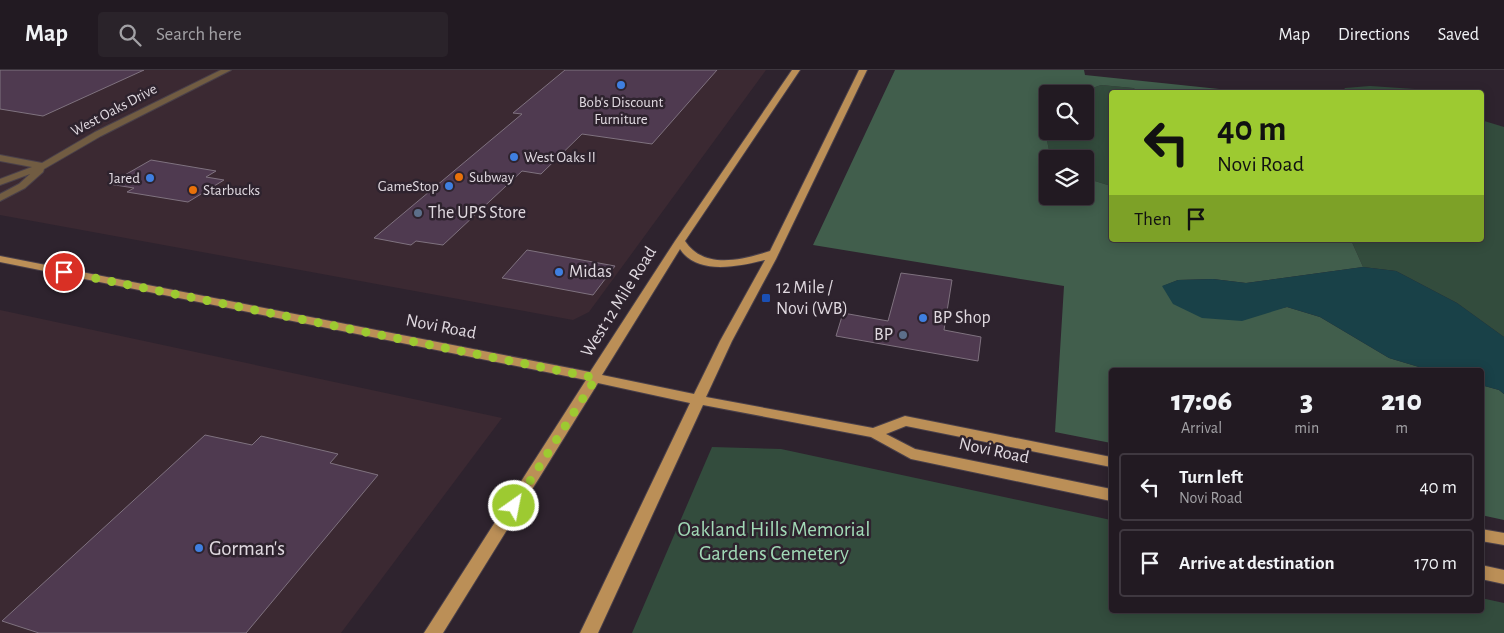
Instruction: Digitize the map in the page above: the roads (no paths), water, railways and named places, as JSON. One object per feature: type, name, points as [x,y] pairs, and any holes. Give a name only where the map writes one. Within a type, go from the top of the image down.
[{"type":"main road","name":"West 12 Mile Road","points":[[433,633],[596,378],[626,324],[796,70]]},
{"type":"main road","points":[[589,633],[726,341],[773,253],[859,73]]},
{"type":"main road","points":[[680,241],[684,250],[698,258],[716,263],[737,263],[757,260],[773,253]]},
{"type":"main road","name":"Novi Road","points":[[0,259],[874,433],[911,454],[1109,495]]},
{"type":"main road","name":"Novi Road","points":[[874,433],[905,421],[1109,462]]},
{"type":"main road","points":[[1484,536],[1504,539]]},
{"type":"main road","points":[[1484,573],[1504,576]]},
{"type":"street","name":"West Oaks Drive","points":[[0,182],[43,166],[98,134],[227,70]]},
{"type":"street","points":[[0,158],[43,166]]},
{"type":"street","name":"West Oaks Drive","points":[[0,198],[22,186],[43,166]]},
{"type":"water","points":[[1363,267],[1396,271],[1457,303],[1504,337],[1504,394],[1499,390],[1484,386],[1484,368],[1422,368],[1389,358],[1320,317],[1287,307],[1242,321],[1202,318],[1173,304],[1162,286],[1178,280],[1213,279],[1246,283]]},
{"type":"place","name":"Bob's Discount Furniture","points":[[621,85]]},
{"type":"place","name":"West Oaks II","points":[[514,157]]},
{"type":"place","name":"Subway","points":[[459,177]]},
{"type":"place","name":"Jared","points":[[150,178]]},
{"type":"place","name":"GameStop","points":[[449,186]]},
{"type":"place","name":"Starbucks","points":[[193,190]]},
{"type":"place","name":"The UPS Store","points":[[418,213]]},
{"type":"place","name":"Midas","points":[[559,272]]},
{"type":"place","name":"12 Mile / Novi (WB)","points":[[766,298]]},
{"type":"place","name":"BP Shop","points":[[923,318]]},
{"type":"place","name":"BP","points":[[903,335]]},
{"type":"place","name":"Gorman's","points":[[199,548]]},
{"type":"park label","name":"Oakland Hills Memorial Gardens Cemetery","points":[[774,541]]}]
